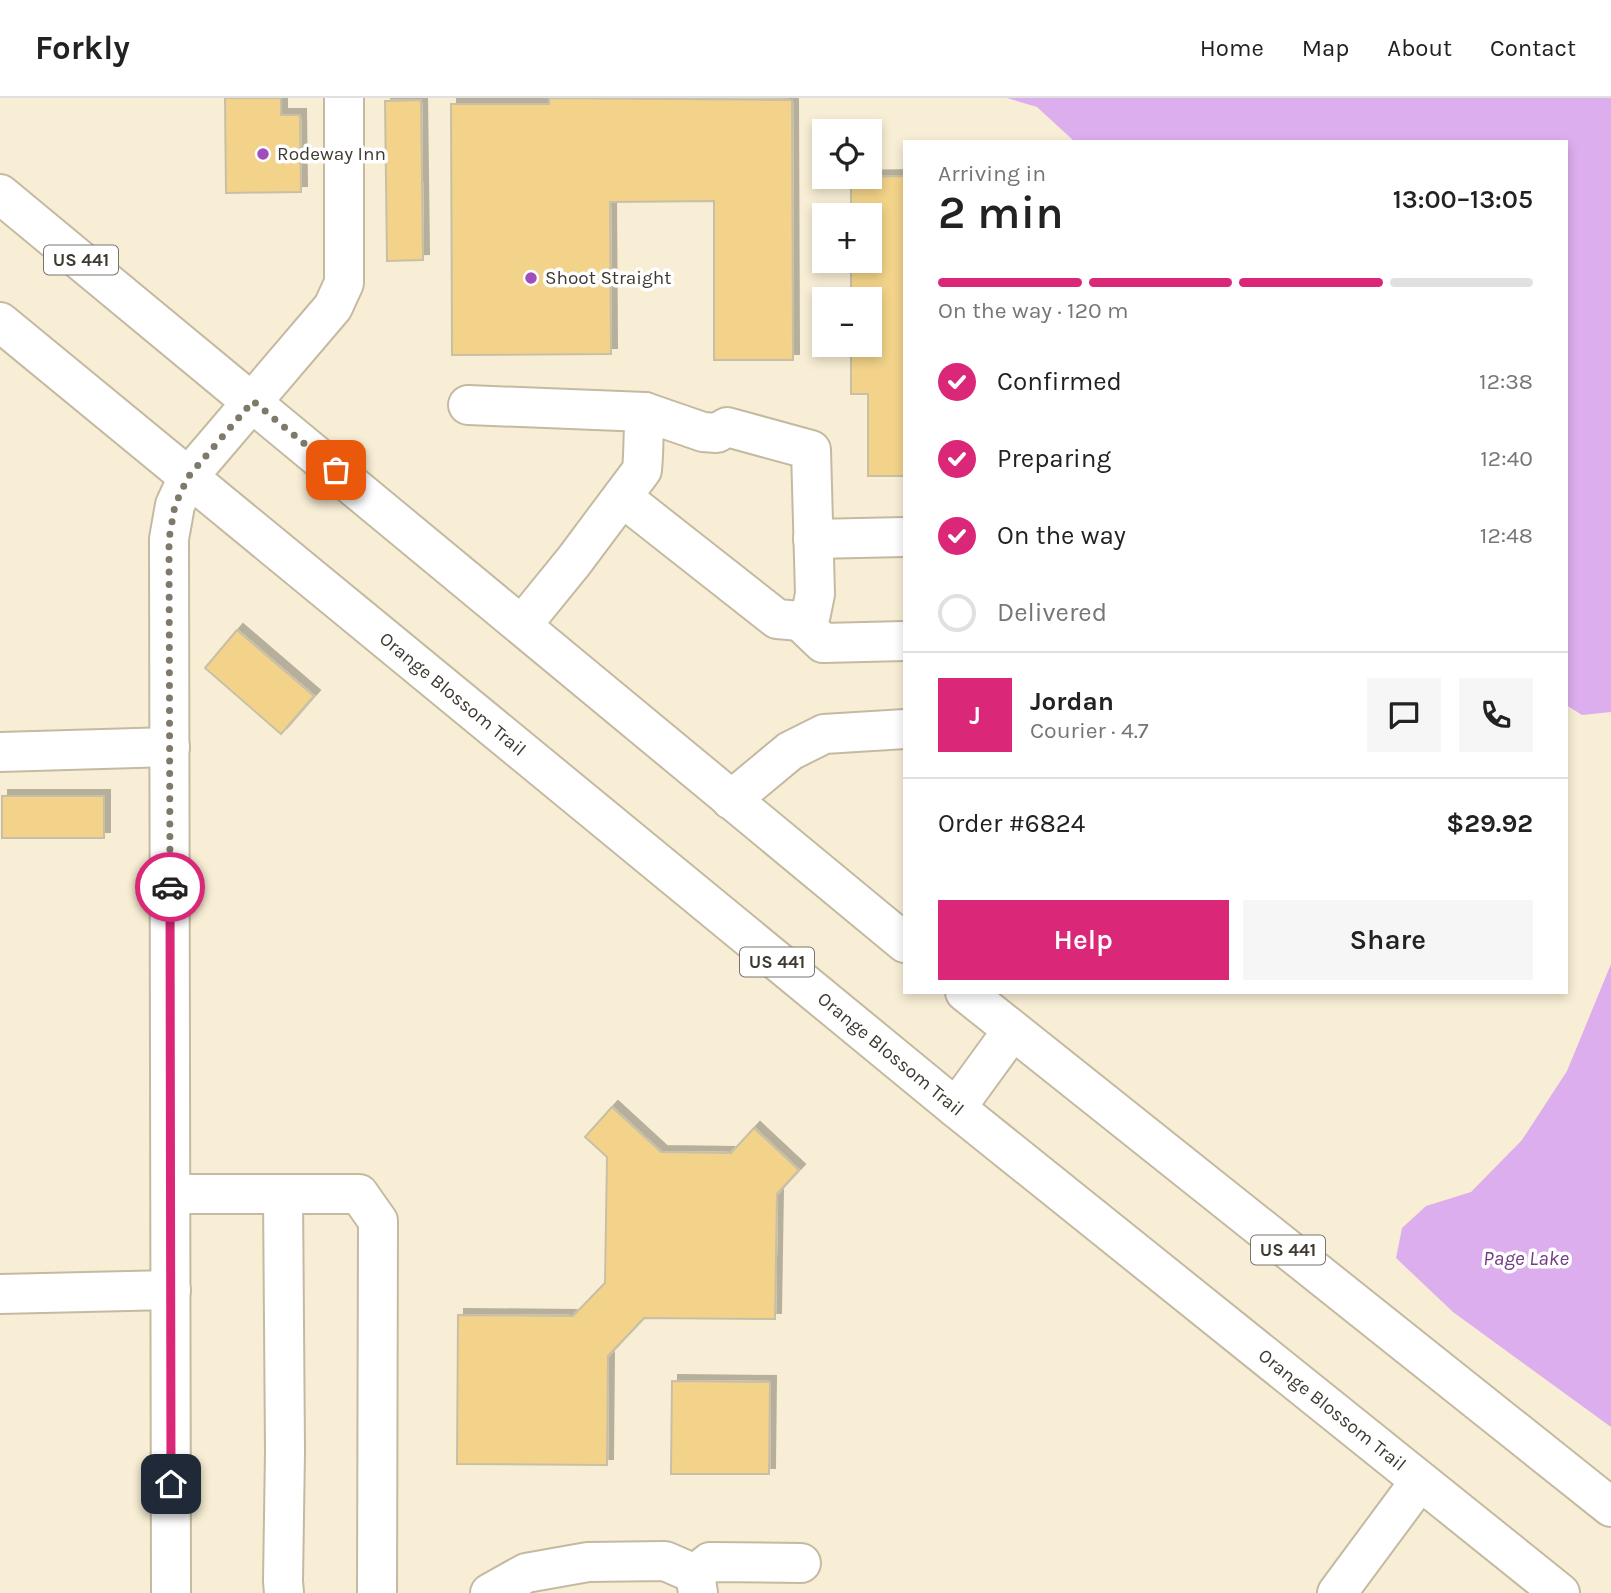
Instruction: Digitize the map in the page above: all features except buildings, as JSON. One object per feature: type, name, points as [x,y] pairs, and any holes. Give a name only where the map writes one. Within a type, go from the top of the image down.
[{"type":"main road","points":[[171,1593],[169,539],[175,505],[188,477],[332,307],[344,283],[344,98]]},
{"type":"main road","name":"US 441","points":[[0,194],[903,941]]},
{"type":"main road","name":"Orange Blossom Trail","points":[[0,322],[956,1108],[1560,1593]]},
{"type":"main road","points":[[468,405],[645,412],[703,432],[717,433],[727,427],[810,450],[815,594],[811,614],[800,621],[777,619],[622,497]]},
{"type":"main road","points":[[522,625],[642,470],[645,412]]},
{"type":"main road","points":[[813,539],[903,537]]},
{"type":"main road","points":[[800,621],[823,643],[903,641]]},
{"type":"main road","points":[[731,800],[790,751],[824,734],[903,729]]},
{"type":"main road","points":[[0,752],[170,747]]},
{"type":"main road","name":"US 441","points":[[967,994],[1611,1507]]},
{"type":"main road","points":[[956,1108],[1012,1031]]},
{"type":"main road","points":[[171,1194],[359,1194],[378,1221],[377,1593]]},
{"type":"main road","points":[[283,1194],[284,1593]]},
{"type":"main road","points":[[0,1294],[171,1290]]},
{"type":"main road","points":[[1337,1593],[1420,1481]]},
{"type":"main road","points":[[490,1593],[526,1573],[588,1562],[665,1561],[696,1583],[710,1562],[801,1563]]},
{"type":"water","points":[[1007,98],[1611,98],[1611,712],[1582,715],[1568,706],[1568,140],[1073,140],[1037,107]]},
{"type":"water","name":"Page Lake","points":[[1611,964],[1611,1427],[1453,1312],[1396,1258],[1402,1228],[1426,1206],[1471,1192],[1522,1140],[1567,1071]]},
{"type":"way so far","points":[[170,887],[169,539],[175,505],[188,477],[253,401],[336,470]]},
{"type":"place","name":"Rodeway Inn","points":[[263,154]]},
{"type":"place","name":"Shoot Straight","points":[[531,278]]},
{"type":"route","points":[[170,887],[171,1484]]}]
